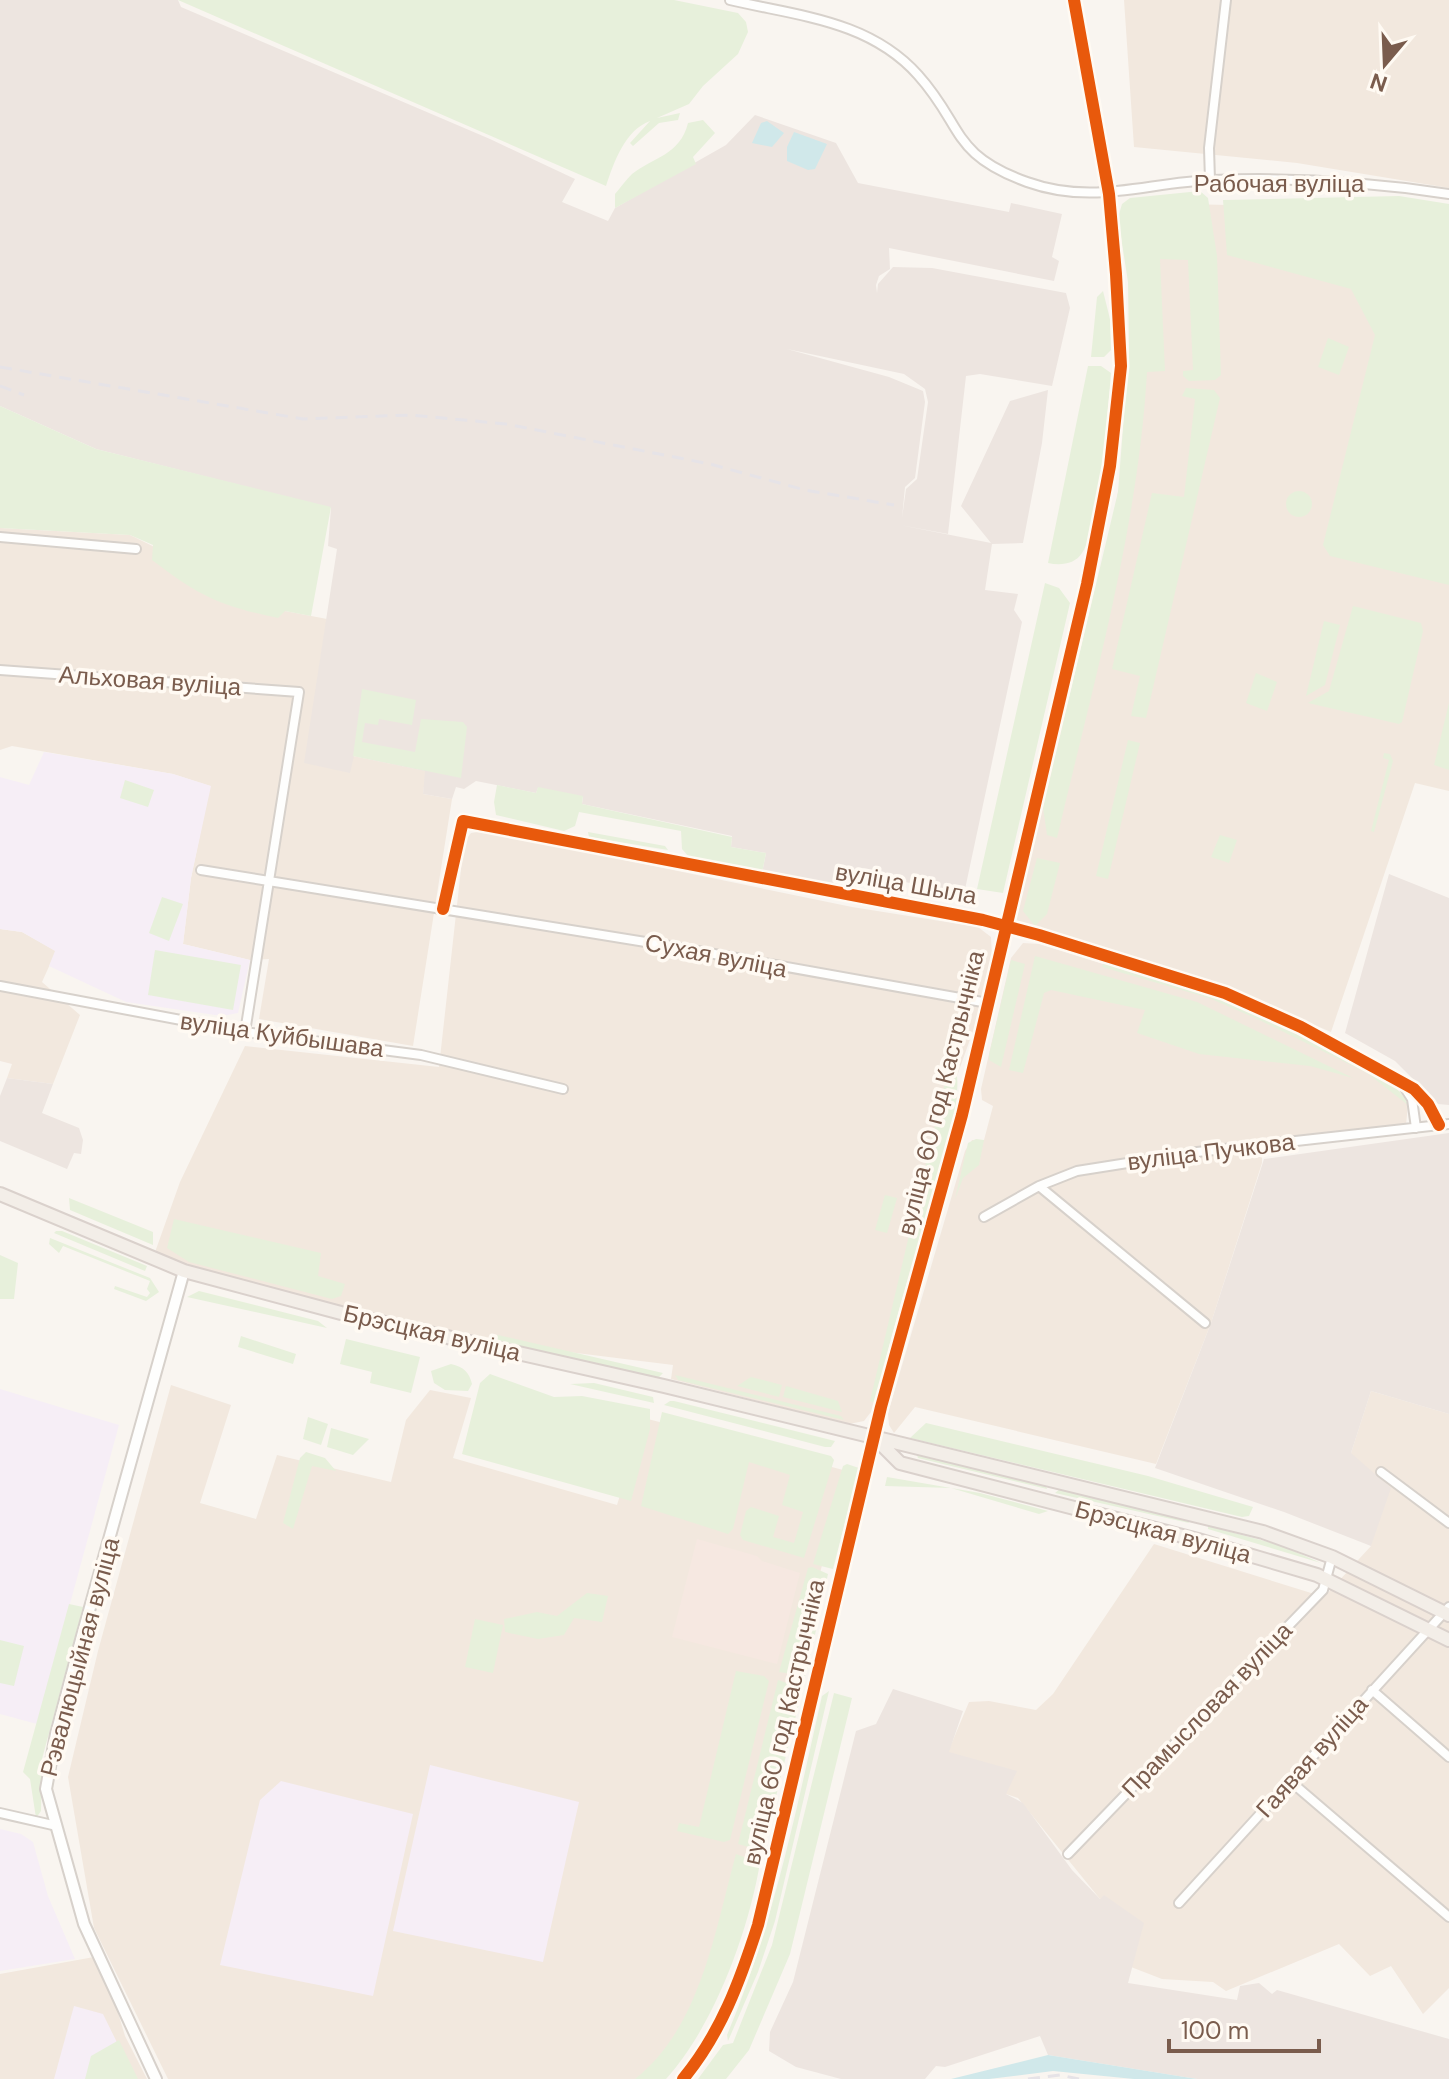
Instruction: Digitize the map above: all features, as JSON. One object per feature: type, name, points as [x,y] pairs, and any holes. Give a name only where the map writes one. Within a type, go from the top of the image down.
[{"type":"main road","name":"Брэсцкая вуліца","points":[[0,1194],[184,1271],[341,1313],[1197,1514],[1332,1557],[1448,1611]]},
{"type":"main road","name":"Брэсцкая вуліца","points":[[875,1438],[900,1463],[1198,1540],[1326,1579],[1449,1640]]},
{"type":"street","points":[[730,0],[830,20],[879,43],[919,75],[980,161],[1030,183],[1062,192],[1109,194]]},
{"type":"street","name":"вуліца 60 год Кастрычніка","points":[[683,2079],[713,2041],[742,1973],[758,1925],[875,1438],[962,1115],[1087,584],[1116,425],[1121,366],[1109,194],[1074,0]]},
{"type":"street","points":[[1210,180],[1209,148],[1226,0]]},
{"type":"street","name":"Рабочая вуліца","points":[[1109,194],[1210,180],[1374,184],[1449,194]]},
{"type":"street","points":[[0,537],[136,549]]},
{"type":"street","name":"Альховая вуліца","points":[[0,670],[299,692],[271,883]]},
{"type":"street","name":"вуліца Шыла","points":[[443,909],[463,821],[1005,927],[1225,993],[1301,1027],[1400,1081],[1428,1104],[1439,1125]]},
{"type":"street","name":"Сухая вуліца","points":[[201,870],[988,1003]]},
{"type":"street","points":[[245,1032],[271,883]]},
{"type":"street","name":"вуліца Куйбышава","points":[[0,986],[245,1032],[421,1055],[563,1089]]},
{"type":"street","points":[[1400,1081],[1412,1099],[1416,1128]]},
{"type":"street","name":"вуліца Пучкова","points":[[984,1217],[1039,1186],[1077,1171],[1117,1163],[1449,1124]]},
{"type":"street","points":[[1039,1186],[1205,1323]]},
{"type":"street","name":"Рэвалюцыйная вуліца","points":[[156,2079],[84,1924],[46,1789],[56,1734],[184,1271]]},
{"type":"street","points":[[1381,1472],[1449,1523]]},
{"type":"street","name":"Прамысловая вуліца","points":[[1068,1854],[1323,1590],[1332,1557]]},
{"type":"street","name":"Гаявая вуліца","points":[[1179,1903],[1448,1611]]},
{"type":"street","points":[[1372,1690],[1449,1757]]},
{"type":"street","points":[[1290,1781],[1449,1917]]},
{"type":"street","points":[[0,1813],[57,1826]]},
{"type":"shaded area","points":[[0,0],[178,0],[181,7],[490,139],[575,179],[562,202],[608,221],[615,208],[726,145],[755,115],[836,143],[858,183],[1009,212],[1011,203],[1062,214],[1052,257],[1059,261],[1054,281],[889,248],[890,269],[879,276],[876,285],[877,293],[878,284],[893,267],[932,268],[1066,293],[1070,308],[1052,386],[980,374],[966,376],[948,534],[900,525],[991,543],[961,506],[1010,401],[1048,390],[1042,443],[1023,543],[992,544],[985,590],[1018,594],[1014,610],[1022,622],[964,894],[846,870],[841,890],[762,873],[766,853],[731,847],[732,836],[582,804],[583,797],[538,788],[536,793],[476,781],[464,789],[456,787],[452,799],[423,794],[425,771],[354,756],[350,773],[304,763],[337,549],[328,546],[331,508],[96,449],[0,406]],"holes":[[[787,349],[904,374],[925,389],[928,402],[917,479],[906,489],[902,518],[905,487],[915,478],[925,402],[923,391],[889,377]]]},
{"type":"shaded area","points":[[1124,0],[1449,0],[1449,188],[1297,163],[1134,147]]},
{"type":"shaded area","points":[[1185,204],[1449,210],[1449,791],[1415,783],[1331,1032],[1227,988],[1008,925],[1105,566],[1137,383],[1136,210]]},
{"type":"shaded area","points":[[0,528],[130,535],[285,611],[327,619],[317,685],[353,756],[426,771],[423,794],[452,799],[413,1046],[259,1019],[269,959],[250,960],[183,944],[191,878],[210,786],[173,774],[12,746],[0,750]]},
{"type":"shaded area","points":[[44,752],[173,774],[211,786],[191,878],[183,944],[250,960],[238,1013],[222,1016],[126,1002],[49,966],[55,951],[22,932],[0,929],[0,777],[29,785]]},
{"type":"shaded area","points":[[484,831],[852,907],[978,927],[991,937],[992,957],[978,1017],[957,1076],[956,1103],[916,1254],[893,1325],[874,1408],[864,1421],[849,1424],[671,1379],[673,1365],[479,1341],[188,1268],[154,1255],[180,1182],[245,1046],[439,1067],[464,842],[471,833]]},
{"type":"shaded area","points":[[1389,874],[1449,898],[1449,1105],[1438,1104],[1395,1061],[1345,1033]]},
{"type":"shaded area","points":[[0,929],[22,932],[56,951],[42,982],[80,1015],[53,1084],[7,1078],[12,1064],[0,1061]]},
{"type":"shaded area","points":[[1023,943],[1039,944],[1103,964],[1132,968],[1222,997],[1372,1072],[1399,1092],[1408,1105],[1406,1125],[1400,1127],[1262,1138],[1262,1163],[1211,1323],[1156,1464],[915,1407],[894,1433],[889,1425],[888,1413],[965,1151],[972,1140],[984,1140],[993,1106],[982,1100],[981,1089],[1011,958]]},
{"type":"shaded area","points":[[7,1078],[53,1084],[42,1113],[79,1128],[83,1140],[81,1154],[74,1153],[67,1169],[0,1141],[0,1096]]},
{"type":"shaded area","points":[[1449,1133],[1449,1414],[1371,1391],[1351,1453],[1391,1488],[1371,1546],[1284,1512],[1155,1468],[1211,1323],[1264,1159]]},
{"type":"shaded area","points":[[171,1385],[231,1405],[200,1503],[256,1519],[277,1455],[391,1482],[406,1420],[430,1390],[471,1398],[453,1458],[617,1505],[644,1418],[847,1471],[719,1954],[664,2079],[168,2079],[94,1928],[68,1777],[98,1651]]},
{"type":"shaded area","points":[[0,1389],[119,1425],[37,1724],[0,1714]]},
{"type":"shaded area","points":[[1371,1391],[1449,1414],[1449,1988],[1423,2014],[1391,1966],[1370,1976],[1339,1944],[1226,1991],[1213,1982],[1162,1979],[1131,1967],[1134,1951],[1110,1901],[1105,1896],[1100,1899],[1018,1798],[1006,1794],[948,1752],[969,1702],[989,1701],[1036,1710],[1053,1694],[1154,1544],[1324,1597],[1371,1546],[1351,1453]]},
{"type":"shaded area","points":[[697,1539],[757,1556],[762,1561],[800,1573],[777,1664],[672,1637]]},
{"type":"shaded area","points":[[893,1689],[963,1711],[949,1752],[1017,1771],[1006,1794],[1023,1803],[1072,1870],[1100,1899],[1104,1895],[1144,1923],[1128,1983],[1237,2000],[1240,1986],[1259,1983],[1272,1994],[1277,1990],[1449,2039],[1449,2079],[1197,2079],[1048,2055],[1040,2036],[945,2067],[936,2066],[925,2079],[841,2079],[796,2067],[769,2051],[770,2032],[793,1982],[856,1731],[876,1724]]},
{"type":"shaded area","points":[[430,1765],[579,1802],[543,1962],[393,1931]]},
{"type":"shaded area","points":[[281,1781],[413,1814],[373,1996],[220,1965],[260,1800]]},
{"type":"shaded area","points":[[0,1829],[21,1834],[33,1842],[48,1896],[75,1959],[0,1971]]},
{"type":"shaded area","points":[[94,1957],[114,1999],[125,2036],[147,2079],[0,2079],[0,1974]]},
{"type":"shaded area","points":[[74,2006],[103,2014],[135,2079],[54,2079]]},
{"type":"green space","points":[[178,0],[674,0],[738,13],[746,22],[748,32],[738,54],[703,86],[689,104],[657,118],[680,113],[678,120],[659,123],[633,146],[630,143],[650,121],[627,139],[606,186]]},
{"type":"green space","points":[[703,120],[715,133],[693,157],[696,164],[615,208],[615,194],[632,174],[673,149],[688,123]]},
{"type":"green space","points":[[1200,191],[1208,198],[1217,256],[1221,375],[1215,380],[1189,381],[1183,376],[1183,371],[1193,370],[1188,260],[1160,259],[1165,371],[1147,372],[1142,431],[1124,548],[1057,838],[1047,835],[1043,807],[1118,492],[1129,350],[1128,282],[1118,218],[1122,204],[1130,198]]},
{"type":"green space","points":[[1399,196],[1449,204],[1449,585],[1330,556],[1323,545],[1375,335],[1351,289],[1227,255],[1223,200]]},
{"type":"green space","points":[[1103,291],[1110,319],[1111,350],[1104,357],[1091,357],[1097,297]]},
{"type":"green space","points":[[1328,338],[1349,347],[1339,375],[1318,367]]},
{"type":"green space","points":[[1088,366],[1101,366],[1111,373],[1094,519],[1088,540],[1076,560],[1048,563]]},
{"type":"green space","points":[[1186,388],[1214,390],[1220,398],[1146,718],[1131,716],[1140,676],[1112,669],[1152,493],[1184,497],[1195,399],[1182,396]]},
{"type":"green space","points":[[0,406],[96,449],[331,507],[311,616],[285,611],[278,618],[211,598],[183,583],[152,560],[153,545],[130,535],[0,528]]},
{"type":"green space","points":[[1299,491],[1308,495],[1312,504],[1308,513],[1299,517],[1290,513],[1286,504],[1290,495]]},
{"type":"green space","points":[[1045,583],[1059,588],[1070,603],[1003,893],[977,889]]},
{"type":"green space","points":[[1353,606],[1421,623],[1423,631],[1402,722],[1399,724],[1308,703],[1329,691]]},
{"type":"green space","points":[[1324,621],[1340,625],[1325,685],[1306,696]]},
{"type":"green space","points":[[1256,673],[1277,682],[1267,711],[1246,703]]},
{"type":"green space","points":[[362,689],[416,700],[412,725],[379,719],[378,725],[365,723],[362,742],[415,752],[421,719],[463,722],[467,727],[461,778],[353,756]]},
{"type":"green space","points":[[1449,703],[1449,770],[1434,765]]},
{"type":"green space","points":[[1128,740],[1140,743],[1108,879],[1096,876]]},
{"type":"green space","points":[[1384,753],[1390,754],[1393,761],[1374,832],[1371,831],[1389,760],[1383,758]]},
{"type":"green space","points":[[125,780],[154,790],[148,807],[120,798]]},
{"type":"green space","points":[[497,785],[536,793],[538,787],[583,796],[582,804],[732,837],[731,847],[766,853],[762,873],[689,857],[682,849],[681,831],[579,812],[575,826],[564,831],[496,815],[494,802]]},
{"type":"green space","points":[[588,832],[665,846],[668,850],[589,837]]},
{"type":"green space","points":[[1220,835],[1237,840],[1229,863],[1211,857]]},
{"type":"green space","points":[[1037,858],[1060,863],[1047,914],[1035,926],[1023,911]]},
{"type":"green space","points":[[162,897],[183,904],[169,941],[149,933]]},
{"type":"green space","points":[[155,950],[241,965],[233,1010],[148,995]]},
{"type":"green space","points":[[1035,956],[1197,1002],[1353,1078],[1310,1066],[1199,1054],[1137,1033],[1145,1010],[1051,990],[1044,993],[1023,1073],[1009,1070]]},
{"type":"green space","points":[[1011,960],[1025,964],[1001,1067],[989,1060],[989,1055]]},
{"type":"green space","points":[[1103,964],[1165,976],[1225,998],[1378,1075],[1396,1088],[1408,1105],[1367,1073],[1255,1018],[1209,998],[1102,967]]},
{"type":"green space","points":[[947,1074],[957,1076],[954,1113],[875,1403],[870,1401]]},
{"type":"green space","points":[[976,1139],[984,1140],[979,1165],[963,1178],[955,1199],[968,1143]]},
{"type":"green space","points":[[885,1195],[897,1198],[887,1233],[875,1230]]},
{"type":"green space","points":[[69,1198],[153,1232],[153,1245],[70,1210]]},
{"type":"green space","points":[[174,1219],[321,1253],[318,1276],[345,1284],[341,1296],[332,1299],[189,1262],[167,1248]]},
{"type":"green space","points":[[56,1231],[147,1266],[145,1271],[54,1233]]},
{"type":"green space","points":[[50,1238],[150,1278],[159,1292],[146,1301],[114,1289],[115,1286],[147,1297],[150,1281],[63,1246],[59,1253],[49,1244]]},
{"type":"green space","points":[[0,1255],[18,1263],[14,1299],[0,1299]]},
{"type":"green space","points":[[199,1291],[318,1321],[327,1328],[187,1297]]},
{"type":"green space","points":[[498,1335],[663,1373],[658,1378],[489,1340]]},
{"type":"green space","points":[[241,1336],[296,1354],[293,1364],[238,1347]]},
{"type":"green space","points":[[346,1339],[420,1357],[411,1393],[370,1383],[372,1372],[340,1364]]},
{"type":"green space","points":[[451,1364],[467,1373],[472,1384],[468,1391],[445,1390],[434,1383],[431,1371]]},
{"type":"green space","points":[[490,1374],[554,1397],[582,1396],[650,1409],[650,1429],[631,1501],[462,1454],[480,1383]]},
{"type":"green space","points":[[675,1375],[841,1416],[844,1420],[678,1380]]},
{"type":"green space","points":[[751,1377],[782,1385],[779,1397],[737,1386]]},
{"type":"green space","points":[[594,1383],[653,1397],[654,1403],[570,1384]]},
{"type":"green space","points":[[786,1386],[838,1401],[842,1412],[783,1397]]},
{"type":"green space","points":[[670,1401],[835,1441],[831,1447],[825,1447],[664,1405]]},
{"type":"green space","points":[[662,1412],[831,1456],[834,1460],[804,1558],[743,1540],[740,1535],[746,1511],[751,1507],[779,1516],[773,1537],[794,1543],[803,1512],[782,1505],[790,1475],[749,1462],[733,1529],[728,1534],[641,1506]]},
{"type":"green space","points":[[308,1417],[328,1424],[321,1445],[303,1439]]},
{"type":"green space","points":[[926,1423],[1148,1476],[1253,1507],[1249,1516],[1242,1517],[910,1438]]},
{"type":"green space","points":[[331,1428],[369,1439],[353,1455],[327,1447]]},
{"type":"green space","points":[[306,1452],[325,1458],[336,1471],[312,1466],[293,1529],[283,1523],[300,1458]]},
{"type":"green space","points":[[916,1453],[1046,1486],[1047,1489],[918,1458]]},
{"type":"green space","points":[[847,1464],[859,1468],[833,1569],[813,1564],[843,1466]]},
{"type":"green space","points":[[887,1477],[951,1488],[885,1486]]},
{"type":"green space","points":[[951,1488],[980,1493],[1048,1511],[1039,1514]]},
{"type":"green space","points":[[1060,1489],[1188,1521],[1189,1523],[1055,1493]]},
{"type":"green space","points":[[1208,1526],[1280,1545],[1321,1563],[1208,1529]]},
{"type":"green space","points":[[808,1568],[828,1574],[807,1672],[805,1676],[779,1672]]},
{"type":"green space","points":[[587,1593],[608,1596],[602,1622],[574,1618],[564,1635],[538,1639],[505,1632],[504,1619],[537,1612],[557,1616]]},
{"type":"green space","points":[[69,1604],[83,1607],[42,1759],[41,1811],[36,1818],[30,1779],[23,1772]]},
{"type":"green space","points":[[475,1619],[503,1625],[493,1673],[465,1667]]},
{"type":"green space","points":[[0,1640],[24,1646],[14,1686],[0,1683]]},
{"type":"green space","points":[[736,1671],[764,1676],[769,1681],[730,1840],[724,1842],[677,1831],[679,1823],[699,1827]]},
{"type":"green space","points":[[778,1680],[798,1687],[801,1695],[764,1845],[759,1850],[738,1844]]},
{"type":"green space","points":[[829,1691],[775,1921],[758,1972],[728,2041],[727,2035],[758,1952],[782,1868],[822,1696]]},
{"type":"green space","points":[[834,1693],[852,1698],[790,1954],[749,2050],[726,2079],[698,2079],[723,2045],[733,2043],[772,1945]]},
{"type":"green space","points":[[736,1854],[760,1863],[738,1948],[714,2006],[666,2079],[635,2079],[657,2058],[676,2033],[690,2005],[712,1945]]},
{"type":"green space","points":[[119,2040],[138,2079],[85,2079],[91,2056]]},
{"type":"water","points":[[767,121],[784,133],[772,147],[752,143],[761,123]]},
{"type":"water","points":[[794,132],[827,144],[815,169],[808,170],[787,161],[787,147]]},
{"type":"water","points":[[1048,2055],[1197,2079],[1134,2079],[1053,2071],[989,2079],[951,2079]]},
{"type":"railway","points":[[0,367],[303,419],[411,415],[506,424],[710,464],[805,490],[894,505]]},
{"type":"railway","points":[[0,386],[24,395]]},
{"type":"railway","points":[[1028,2079],[1060,2075],[1079,2079]]},
{"type":"cycle path","points":[[683,2079],[719,2025],[758,1925],[881,1407],[962,1115],[1087,584],[1110,466],[1121,366],[1116,274],[1109,194],[1074,0]]},
{"type":"cycle path","points":[[443,909],[463,821],[983,920],[1225,993],[1301,1027],[1414,1089],[1428,1104],[1439,1125]]}]
